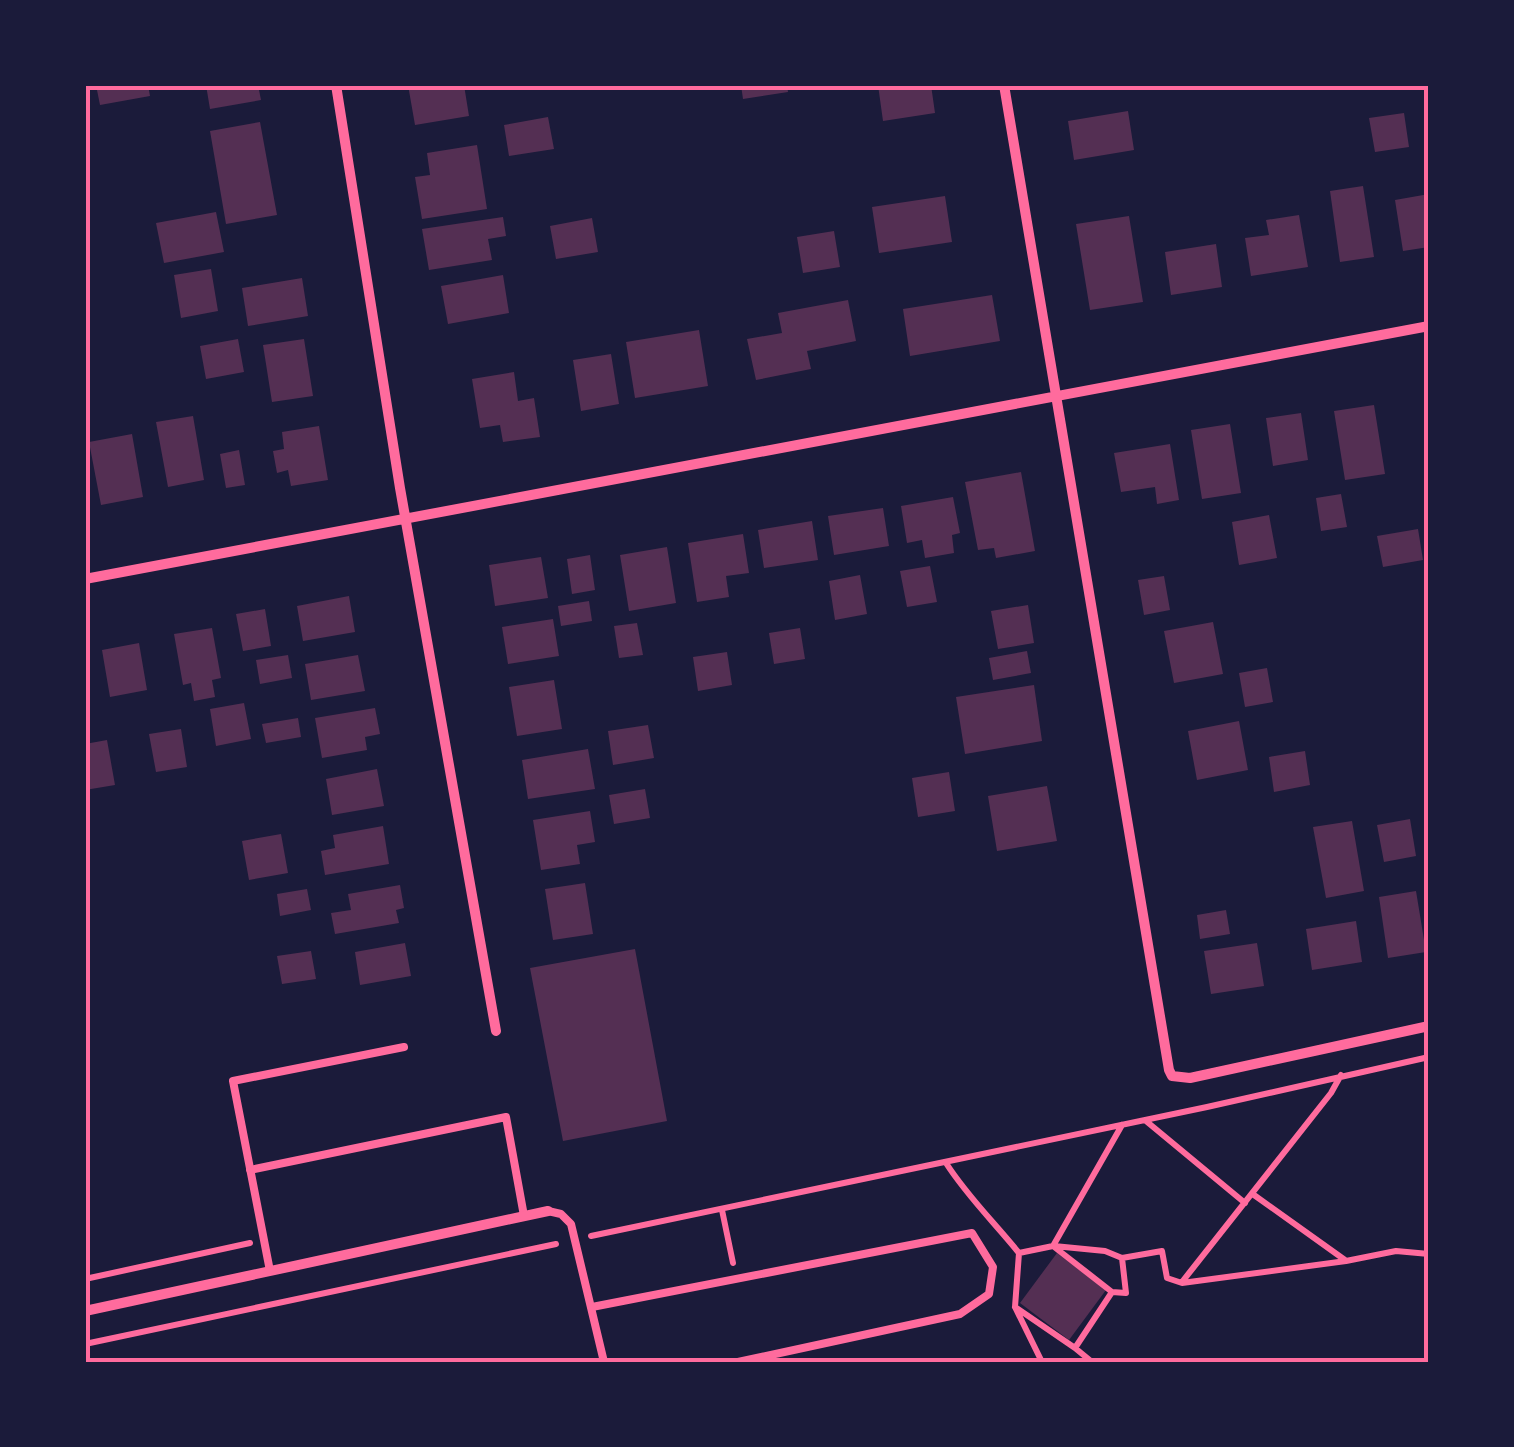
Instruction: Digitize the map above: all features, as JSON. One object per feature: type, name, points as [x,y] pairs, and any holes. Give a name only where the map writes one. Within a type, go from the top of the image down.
[{"type":"street","points":[[336,85],[406,518],[496,1031]]},
{"type":"street","points":[[1004,85],[1165,1053],[1172,1076],[1190,1078],[1429,1026]]},
{"type":"street","points":[[85,580],[1429,326]]},
{"type":"street","points":[[85,1311],[548,1211]]},
{"type":"lane","points":[[270,1270],[233,1081],[404,1047]]},
{"type":"lane","points":[[250,1170],[506,1116],[524,1216]]},
{"type":"lane","points":[[548,1211],[561,1214],[571,1224],[604,1362]]},
{"type":"lane","points":[[592,1307],[972,1233],[993,1267],[989,1294],[960,1314],[738,1362]]},
{"type":"path","points":[[591,1236],[1429,1057]]},
{"type":"path","points":[[1182,1284],[1254,1195],[1341,1074]]},
{"type":"path","points":[[1144,1120],[1245,1203]]},
{"type":"path","points":[[1053,1246],[1122,1124]]},
{"type":"path","points":[[1254,1195],[1346,1261]]},
{"type":"path","points":[[722,1210],[736,1279]]},
{"type":"path","points":[[85,1279],[264,1240]]},
{"type":"path","points":[[85,1344],[557,1244]]},
{"type":"path","points":[[1053,1246],[1112,1292],[1126,1294],[1122,1258]]},
{"type":"path","points":[[1019,1252],[1053,1246],[1105,1251],[1122,1258],[1162,1251],[1167,1278],[1182,1284],[1396,1251],[1429,1254]]},
{"type":"path","points":[[1078,1362],[1076,1348],[1112,1292]]},
{"type":"path","points":[[1015,1308],[1092,1362]]},
{"type":"building","points":[[96,85],[148,85],[150,96],[100,105]]},
{"type":"building","points":[[206,85],[258,85],[261,100],[210,109]]},
{"type":"building","points":[[408,85],[464,85],[469,116],[415,125]]},
{"type":"building","points":[[741,85],[787,85],[788,92],[743,99]]},
{"type":"building","points":[[878,85],[931,85],[935,113],[883,121]]},
{"type":"building","points":[[1128,111],[1134,150],[1074,160],[1068,121]]},
{"type":"building","points":[[1404,113],[1409,147],[1375,152],[1369,118]]},
{"type":"building","points":[[548,117],[554,149],[509,156],[504,125]]},
{"type":"building","points":[[260,122],[277,215],[226,224],[210,131]]},
{"type":"building","points":[[477,145],[487,209],[422,219],[415,177],[430,175],[427,153]]},
{"type":"building","points":[[1363,186],[1374,257],[1340,262],[1330,191]]},
{"type":"building","points":[[1429,194],[1429,247],[1403,251],[1395,200]]},
{"type":"building","points":[[945,196],[952,242],[879,253],[872,207]]},
{"type":"building","points":[[216,212],[224,252],[164,263],[156,223]]},
{"type":"building","points":[[1299,215],[1308,267],[1251,276],[1245,238],[1269,235],[1266,220]]},
{"type":"building","points":[[1129,216],[1143,302],[1090,310],[1076,224]]},
{"type":"building","points":[[503,217],[506,236],[488,239],[492,260],[429,270],[422,229]]},
{"type":"building","points":[[592,218],[598,252],[556,259],[550,226]]},
{"type":"building","points":[[834,231],[840,267],[803,273],[797,237]]},
{"type":"building","points":[[1216,244],[1222,287],[1171,295],[1165,252]]},
{"type":"building","points":[[211,269],[218,311],[181,318],[174,275]]},
{"type":"building","points":[[503,275],[509,313],[448,324],[441,286]]},
{"type":"building","points":[[302,278],[308,316],[248,326],[242,288]]},
{"type":"building","points":[[992,295],[1000,341],[910,356],[903,309]]},
{"type":"building","points":[[848,300],[856,341],[807,351],[811,369],[756,380],[747,339],[782,333],[778,313]]},
{"type":"building","points":[[699,330],[708,386],[635,398],[626,342]]},
{"type":"building","points":[[238,339],[244,372],[206,379],[200,346]]},
{"type":"building","points":[[304,339],[313,396],[272,402],[263,345]]},
{"type":"building","points":[[611,354],[619,404],[581,411],[573,360]]},
{"type":"building","points":[[514,372],[518,401],[534,398],[540,437],[503,442],[500,425],[480,428],[472,379]]},
{"type":"building","points":[[1374,405],[1385,474],[1345,480],[1334,411]]},
{"type":"building","points":[[1301,413],[1308,460],[1273,466],[1266,418]]},
{"type":"building","points":[[193,416],[204,480],[168,487],[156,422]]},
{"type":"building","points":[[1230,424],[1241,493],[1202,499],[1191,430]]},
{"type":"building","points":[[319,426],[328,480],[291,486],[288,470],[277,473],[273,451],[284,449],[282,432]]},
{"type":"building","points":[[132,434],[143,497],[101,505],[89,442]]},
{"type":"building","points":[[1170,444],[1179,500],[1157,504],[1155,487],[1121,492],[1114,453]]},
{"type":"building","points":[[239,450],[245,485],[226,488],[220,454]]},
{"type":"building","points":[[1021,472],[1035,551],[996,558],[994,548],[978,550],[965,482]]},
{"type":"building","points":[[1341,494],[1347,527],[1321,531],[1316,498]]},
{"type":"building","points":[[953,497],[960,533],[952,535],[954,553],[925,558],[922,540],[907,543],[901,506]]},
{"type":"building","points":[[883,508],[889,546],[834,555],[828,516]]},
{"type":"building","points":[[1269,515],[1277,558],[1239,565],[1232,522]]},
{"type":"building","points":[[812,521],[818,560],[764,568],[758,530]]},
{"type":"building","points":[[1418,529],[1423,560],[1383,567],[1377,536]]},
{"type":"building","points":[[743,534],[749,573],[726,576],[729,597],[697,602],[688,543]]},
{"type":"building","points":[[667,547],[676,603],[629,611],[620,555]]},
{"type":"building","points":[[590,555],[595,590],[572,594],[567,559]]},
{"type":"building","points":[[541,557],[548,598],[495,606],[489,565]]},
{"type":"building","points":[[930,566],[937,602],[907,607],[900,571]]},
{"type":"building","points":[[860,575],[867,614],[835,620],[829,581]]},
{"type":"building","points":[[1164,576],[1170,610],[1144,615],[1138,580]]},
{"type":"building","points":[[349,596],[355,632],[303,641],[297,606]]},
{"type":"building","points":[[589,601],[592,621],[561,626],[558,606]]},
{"type":"building","points":[[1028,605],[1034,643],[998,649],[991,611]]},
{"type":"building","points":[[265,609],[271,646],[243,651],[236,614]]},
{"type":"building","points":[[553,619],[559,656],[508,664],[502,627]]},
{"type":"building","points":[[1213,622],[1223,674],[1174,683],[1164,631]]},
{"type":"building","points":[[637,623],[643,655],[619,658],[614,626]]},
{"type":"building","points":[[212,628],[221,678],[212,680],[215,697],[194,701],[191,683],[183,685],[174,634]]},
{"type":"building","points":[[800,628],[805,659],[774,664],[769,633]]},
{"type":"building","points":[[139,643],[147,690],[110,697],[102,650]]},
{"type":"building","points":[[1027,651],[1031,673],[993,680],[989,658]]},
{"type":"building","points":[[727,652],[732,685],[698,691],[693,657]]},
{"type":"building","points":[[288,655],[292,678],[260,684],[256,660]]},
{"type":"building","points":[[358,655],[365,691],[311,700],[305,664]]},
{"type":"building","points":[[1267,668],[1273,702],[1245,707],[1239,673]]},
{"type":"building","points":[[554,680],[562,729],[517,736],[509,687]]},
{"type":"building","points":[[1034,685],[1042,741],[965,754],[956,697]]},
{"type":"building","points":[[244,703],[251,739],[216,746],[210,709]]},
{"type":"building","points":[[375,708],[380,734],[365,737],[367,750],[322,758],[315,718]]},
{"type":"building","points":[[298,718],[301,737],[266,743],[262,724]]},
{"type":"building","points":[[1239,721],[1248,770],[1197,780],[1188,731]]},
{"type":"building","points":[[648,725],[654,758],[613,765],[608,731]]},
{"type":"building","points":[[181,729],[187,767],[156,772],[149,734]]},
{"type":"building","points":[[107,740],[115,785],[85,790],[85,744]]},
{"type":"building","points":[[588,749],[595,789],[528,799],[522,760]]},
{"type":"building","points":[[1305,751],[1310,785],[1274,792],[1269,757]]},
{"type":"building","points":[[377,769],[384,806],[332,815],[326,779]]},
{"type":"building","points":[[949,772],[955,811],[918,817],[912,778]]},
{"type":"building","points":[[1047,786],[1057,841],[997,851],[988,796]]},
{"type":"building","points":[[645,789],[650,818],[614,824],[609,795]]},
{"type":"building","points":[[590,811],[595,842],[577,845],[580,864],[541,870],[533,820]]},
{"type":"building","points":[[1410,819],[1416,856],[1384,862],[1377,825]]},
{"type":"building","points":[[1352,821],[1364,891],[1326,898],[1313,827]]},
{"type":"building","points":[[383,826],[389,864],[325,875],[321,851],[335,848],[333,835]]},
{"type":"building","points":[[281,834],[288,873],[249,880],[242,841]]},
{"type":"building","points":[[585,883],[593,934],[553,940],[545,889]]},
{"type":"building","points":[[400,885],[404,908],[396,910],[399,923],[335,934],[331,913],[351,910],[348,894]]},
{"type":"building","points":[[307,889],[311,910],[280,916],[277,894]]},
{"type":"building","points":[[1416,891],[1426,952],[1388,958],[1379,897]]},
{"type":"building","points":[[1226,910],[1230,934],[1200,939],[1197,915]]},
{"type":"building","points":[[1356,921],[1362,962],[1312,970],[1306,929]]},
{"type":"building","points":[[405,943],[411,976],[360,985],[355,952]]},
{"type":"building","points":[[1257,943],[1264,986],[1211,994],[1204,951]]},
{"type":"building","points":[[635,949],[667,1121],[563,1141],[530,968]]},
{"type":"building","points":[[311,951],[316,979],[282,984],[277,956]]},
{"type":"building","points":[[1057,1253],[1106,1290],[1069,1340],[1020,1303]]}]
